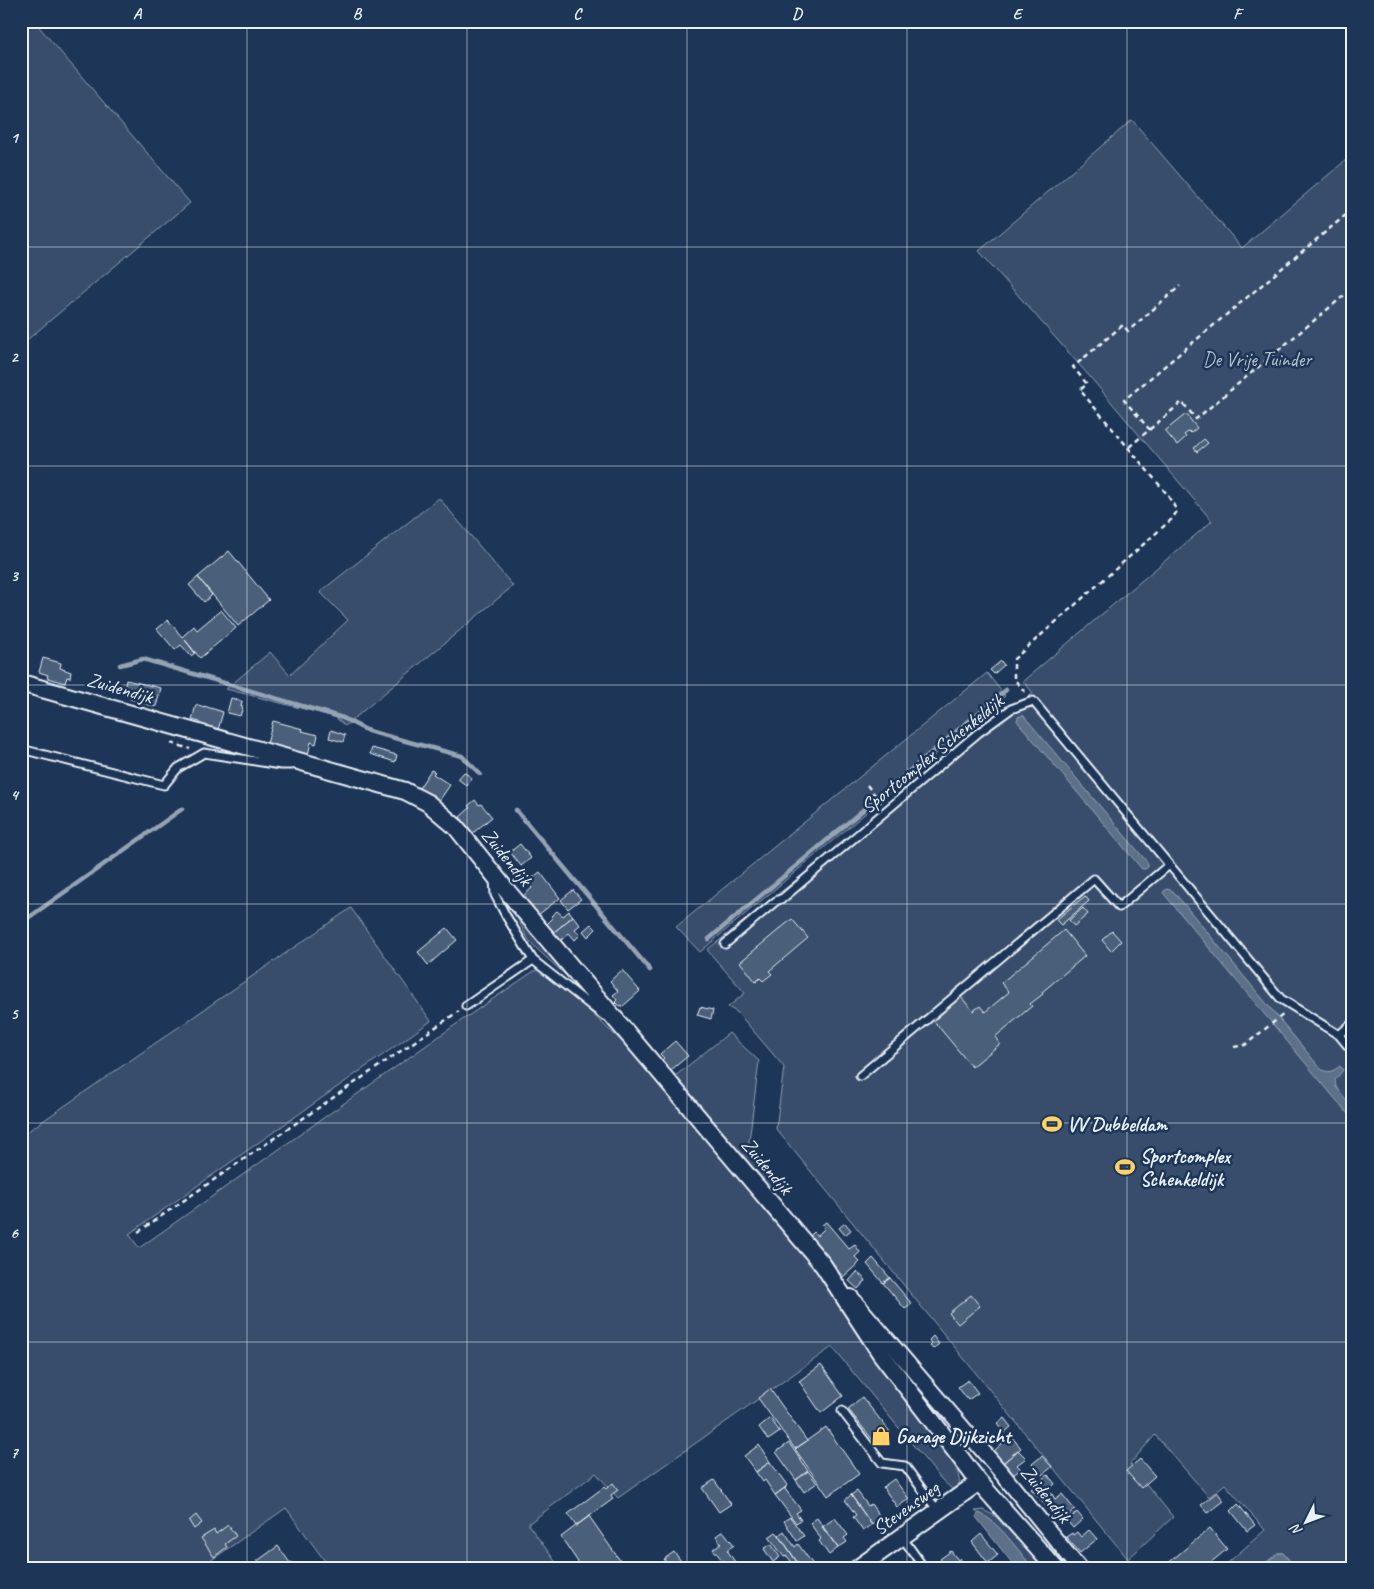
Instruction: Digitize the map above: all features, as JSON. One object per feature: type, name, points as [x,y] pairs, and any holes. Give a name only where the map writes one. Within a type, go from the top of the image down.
[{"type":"street","name":"Zuidendijk","points":[[21,683],[405,791],[428,803],[456,827],[628,1035],[1000,1471],[1079,1568]]},
{"type":"street","name":"Zuidendijk","points":[[824,1265],[881,1354],[979,1482],[1055,1568]]},
{"type":"street","name":"Stevensweg","points":[[858,1568],[979,1482]]},
{"type":"lane","name":"Sportcomplex Schenkeldijk","points":[[725,944],[776,901],[783,898],[978,733],[1011,709],[1033,701],[1281,999],[1339,1035],[1353,1052]]},
{"type":"lane","points":[[21,749],[164,785],[178,768],[204,753],[281,765],[312,764]]},
{"type":"lane","points":[[860,1076],[1094,880],[1119,907],[1169,866]]},
{"type":"lane","points":[[493,874],[495,895],[533,960],[628,1035]]},
{"type":"lane","points":[[466,1006],[533,960]]},
{"type":"lane","points":[[1339,1035],[1353,1023]]},
{"type":"lane","points":[[842,1411],[882,1462],[905,1466],[938,1511]]},
{"type":"lane","points":[[902,1537],[924,1568]]},
{"type":"path","points":[[1150,430],[1124,400],[1353,209]]},
{"type":"path","points":[[1033,701],[1014,679],[1014,659],[1172,519],[1177,511],[1167,494],[1080,390],[1087,384],[1073,367],[1123,325],[1128,331],[1180,286]]},
{"type":"path","points":[[1129,447],[1182,402],[1196,419],[1353,288]]},
{"type":"path","points":[[867,786],[887,810]]},
{"type":"path","points":[[138,1232],[466,1006]]},
{"type":"path","points":[[1234,1047],[1245,1045],[1282,1014]]},
{"type":"green space","points":[[21,21],[34,21],[190,203],[21,345]]},
{"type":"green space","name":"Sportcomplex Schenkeldijk","points":[[1132,120],[1242,248],[1353,154],[1353,1568],[1296,1568],[1283,1553],[1278,1553],[1262,1566],[1263,1568],[1222,1568],[1265,1530],[1225,1484],[1209,1497],[1155,1435],[1130,1464],[1173,1517],[1128,1559],[776,1129],[784,1067],[738,1013],[728,1007],[745,993],[707,950],[1033,693],[1023,681],[1212,521],[1090,377],[979,251]]},
{"type":"green space","points":[[439,498],[513,586],[345,726],[335,717],[226,689],[270,652],[290,675],[348,620],[320,592]]},
{"type":"green space","points":[[987,673],[1005,696],[700,952],[676,927]]},
{"type":"green space","points":[[351,908],[431,1021],[129,1234],[139,1248],[465,1018],[534,971],[545,970],[630,1049],[809,1260],[845,1316],[954,1464],[959,1482],[955,1492],[941,1479],[832,1347],[618,1498],[596,1473],[528,1524],[560,1568],[330,1568],[286,1508],[203,1566],[204,1568],[21,1568],[21,1136]]},
{"type":"green space","points":[[514,912],[577,986],[528,939]]},
{"type":"green space","points":[[729,1033],[759,1061],[749,1142],[774,1183],[771,1193],[674,1077]]},
{"type":"green space","points":[[983,1510],[995,1516],[1044,1568],[1033,1568],[999,1528],[975,1511]]},
{"type":"shaded area","points":[[1023,715],[1148,863],[1148,867],[1142,869],[1017,721],[1018,717]]},
{"type":"shaded area","points":[[1167,889],[1173,891],[1321,1069],[1331,1071],[1340,1066],[1343,1070],[1335,1080],[1336,1087],[1353,1108],[1353,1120],[1164,894],[1163,892]]},
{"type":"shaded area","points":[[979,1513],[994,1523],[1008,1537],[1033,1568],[1016,1568],[976,1517]]},
{"type":"shaded area","points":[[1278,1553],[1283,1553],[1296,1568],[1263,1568],[1262,1566]]},
{"type":"building","points":[[1186,414],[1197,428],[1191,433],[1189,431],[1184,435],[1186,437],[1177,445],[1165,431]]},
{"type":"building","points":[[1204,439],[1208,443],[1197,452],[1194,448]]},
{"type":"building","points":[[229,551],[269,600],[238,626],[198,577]]},
{"type":"building","points":[[198,577],[212,595],[204,602],[189,585]]},
{"type":"building","points":[[221,610],[236,628],[200,658],[185,640],[195,653],[191,656],[181,645],[175,650],[157,629],[168,620],[182,637],[194,626],[197,630]]},
{"type":"building","points":[[43,658],[61,663],[60,668],[71,672],[70,678],[67,677],[65,683],[47,678],[48,675],[39,672]]},
{"type":"building","points":[[1001,661],[1004,665],[994,674],[990,670]]},
{"type":"building","points":[[126,680],[161,688],[156,707],[130,699],[132,692],[124,689]]},
{"type":"building","points":[[231,698],[242,701],[241,707],[243,707],[240,716],[227,713]]},
{"type":"building","points":[[196,705],[223,712],[218,730],[199,725],[200,722],[192,720]]},
{"type":"building","points":[[273,721],[318,735],[316,744],[311,742],[308,755],[267,744]]},
{"type":"building","points":[[331,730],[345,735],[343,742],[329,738]]},
{"type":"building","points":[[372,748],[397,755],[395,762],[370,754]]},
{"type":"building","points":[[431,770],[435,772],[433,774],[450,785],[439,801],[419,788]]},
{"type":"building","points":[[464,772],[472,778],[467,786],[458,779]]},
{"type":"building","points":[[475,800],[492,817],[473,833],[460,817],[470,808],[468,806]]},
{"type":"building","points":[[520,844],[531,858],[521,866],[510,852]]},
{"type":"building","points":[[540,872],[560,898],[538,915],[523,896],[532,888],[527,882]]},
{"type":"building","points":[[573,890],[581,899],[568,909],[561,900]]},
{"type":"building","points":[[1085,896],[1089,901],[1061,925],[1056,920]]},
{"type":"building","points":[[1083,908],[1088,914],[1074,926],[1069,920]]},
{"type":"building","points":[[557,911],[563,916],[569,911],[573,916],[552,934],[545,926],[553,918],[551,916]]},
{"type":"building","points":[[573,916],[580,925],[575,929],[580,935],[575,940],[569,933],[559,942],[552,934]]},
{"type":"building","points":[[792,919],[808,938],[769,971],[772,974],[763,981],[760,978],[756,982],[740,962]]},
{"type":"building","points":[[591,924],[596,929],[588,937],[583,931]]},
{"type":"building","points":[[447,928],[457,940],[428,965],[418,952]]},
{"type":"building","points":[[1064,930],[1085,956],[1042,992],[1043,994],[1030,1004],[1032,1006],[995,1037],[1000,1044],[972,1067],[933,1020],[961,997],[973,1011],[980,1006],[985,1012],[1009,992],[1001,983]]},
{"type":"building","points":[[1112,931],[1121,941],[1111,951],[1102,940]]},
{"type":"building","points":[[622,970],[640,991],[622,1007],[615,1002],[617,1000],[613,995],[618,991],[610,981]]},
{"type":"building","points":[[700,1007],[713,1010],[711,1019],[697,1015]]},
{"type":"building","points":[[675,1041],[688,1056],[671,1070],[662,1060],[664,1058],[660,1054]]},
{"type":"building","points":[[826,1222],[849,1249],[855,1245],[860,1252],[855,1257],[860,1262],[843,1277],[809,1237],[814,1232],[817,1236],[825,1228],[822,1225]]},
{"type":"building","points":[[845,1223],[851,1230],[845,1235],[839,1228]]},
{"type":"building","points":[[873,1258],[890,1278],[883,1283],[867,1264]]},
{"type":"building","points":[[857,1272],[866,1280],[858,1289],[849,1281]]},
{"type":"building","points":[[890,1278],[912,1304],[905,1309],[883,1283]]},
{"type":"building","points":[[971,1295],[980,1306],[958,1324],[949,1313]]},
{"type":"building","points":[[933,1336],[939,1344],[933,1349],[930,1346],[932,1344],[929,1340]]},
{"type":"building","points":[[821,1365],[843,1396],[821,1413],[799,1381]]},
{"type":"building","points":[[968,1380],[978,1393],[968,1400],[958,1387]]},
{"type":"building","points":[[770,1389],[807,1441],[795,1449],[758,1398]]},
{"type":"building","points":[[862,1397],[891,1433],[876,1444],[848,1409]]},
{"type":"building","points":[[770,1418],[780,1432],[768,1440],[759,1427]]},
{"type":"building","points":[[1004,1418],[1011,1427],[1004,1433],[997,1424]]},
{"type":"building","points":[[826,1427],[859,1474],[828,1496],[795,1449]]},
{"type":"building","points":[[1010,1435],[1021,1448],[1003,1463],[993,1452]]},
{"type":"building","points":[[789,1443],[808,1471],[796,1480],[776,1452]]},
{"type":"building","points":[[759,1445],[770,1462],[756,1472],[744,1456]]},
{"type":"building","points":[[1018,1450],[1026,1458],[1017,1465],[1021,1469],[1013,1475],[1003,1463]]},
{"type":"building","points":[[1042,1456],[1052,1467],[1042,1475],[1032,1464]]},
{"type":"building","points":[[1140,1459],[1155,1476],[1141,1488],[1126,1471]]},
{"type":"building","points":[[770,1462],[787,1485],[775,1495],[765,1480],[763,1482],[756,1472]]},
{"type":"building","points":[[808,1471],[817,1483],[804,1492],[796,1480]]},
{"type":"building","points":[[1048,1475],[1055,1484],[1048,1490],[1052,1494],[1043,1502],[1031,1489]]},
{"type":"building","points":[[894,1479],[909,1499],[897,1507],[883,1487]]},
{"type":"building","points":[[714,1480],[731,1504],[719,1512],[702,1488]]},
{"type":"building","points":[[613,1483],[618,1490],[611,1495],[613,1499],[576,1526],[568,1514],[604,1487],[606,1489]]},
{"type":"building","points":[[786,1487],[785,1489],[801,1510],[796,1513],[801,1520],[796,1523],[775,1495]]},
{"type":"building","points":[[857,1491],[868,1506],[871,1504],[881,1518],[872,1525],[851,1495]]},
{"type":"building","points":[[1217,1492],[1224,1501],[1208,1513],[1201,1505]]},
{"type":"building","points":[[1052,1494],[1055,1499],[1062,1494],[1075,1510],[1067,1517],[1061,1511],[1055,1517],[1043,1502]]},
{"type":"building","points":[[851,1495],[872,1525],[863,1531],[853,1517],[856,1515],[845,1500]]},
{"type":"building","points":[[1238,1504],[1255,1525],[1247,1531],[1231,1511]]},
{"type":"building","points":[[1077,1512],[1083,1519],[1073,1528],[1067,1521]]},
{"type":"building","points":[[196,1515],[202,1523],[194,1529],[189,1521]]},
{"type":"building","points":[[589,1516],[621,1562],[613,1568],[582,1568],[561,1537]]},
{"type":"building","points":[[790,1517],[804,1536],[797,1541],[784,1521]]},
{"type":"building","points":[[817,1518],[838,1548],[829,1555],[810,1523]]},
{"type":"building","points":[[835,1518],[848,1535],[844,1538],[847,1542],[838,1548],[822,1527]]},
{"type":"building","points":[[228,1525],[236,1536],[225,1544],[227,1547],[214,1557],[201,1538],[214,1530],[216,1534]]},
{"type":"building","points":[[1210,1528],[1227,1549],[1204,1568],[1168,1568],[1166,1565]]},
{"type":"building","points":[[1089,1530],[1097,1539],[1080,1553],[1066,1537],[1077,1532],[1081,1537]]},
{"type":"building","points":[[723,1531],[734,1545],[727,1550],[739,1568],[729,1568],[713,1549],[721,1543],[716,1536]]},
{"type":"building","points":[[784,1531],[795,1547],[798,1544],[814,1566],[811,1568],[801,1568],[779,1535]]},
{"type":"building","points":[[776,1532],[801,1568],[788,1568],[786,1565],[791,1561],[787,1556],[784,1557],[769,1537]]},
{"type":"building","points":[[981,1534],[998,1555],[988,1563],[972,1542]]},
{"type":"building","points":[[771,1544],[780,1557],[773,1562],[764,1549]]},
{"type":"building","points":[[278,1546],[296,1568],[260,1568],[256,1562]]},
{"type":"building","points":[[951,1551],[958,1560],[960,1558],[967,1568],[940,1568],[944,1565],[940,1559]]},
{"type":"building","points":[[674,1552],[684,1568],[670,1568],[664,1559]]},
{"type":"waterway","points":[[120,665],[143,659],[343,718],[368,731],[462,756],[480,774]]},
{"type":"waterway","points":[[709,939],[1006,690]]},
{"type":"waterway","points":[[21,923],[182,809]]},
{"type":"waterway","points":[[516,810],[650,970]]},
{"type":"place","name":"VV Dubbeldam","points":[[1052,1124]]},
{"type":"place","name":"Sportcomplex Schenkeldijk","points":[[1125,1167]]},
{"type":"place","name":"Garage Dijkzicht","points":[[881,1436]]},
{"type":"park label","name":"De Vrije Tuinder","points":[[1257,359]]}]
